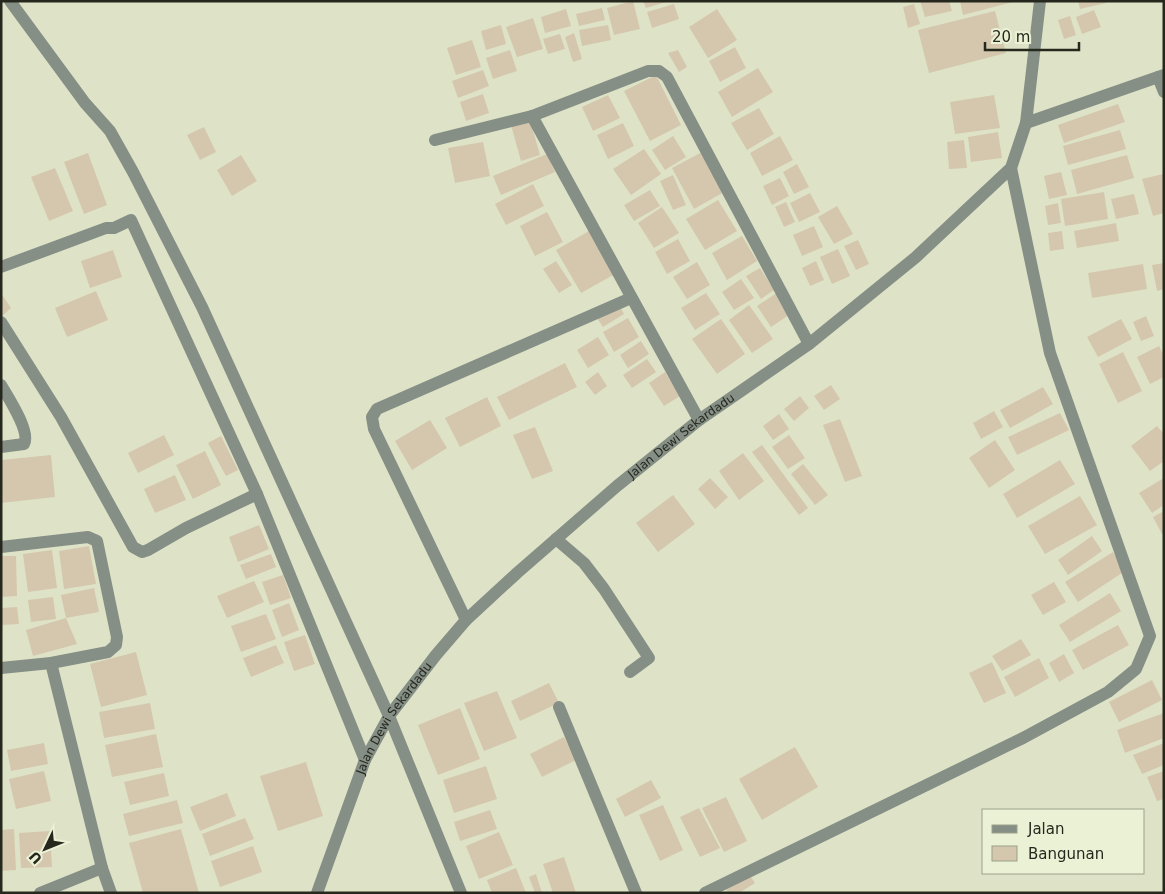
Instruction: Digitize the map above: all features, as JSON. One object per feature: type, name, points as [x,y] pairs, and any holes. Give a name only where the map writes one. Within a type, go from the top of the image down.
[{"type":"street","points":[[10,1],[85,103],[110,131],[202,307],[389,716],[461,893]]},
{"type":"street","name":"Jalan Dewi Sekardadu","points":[[317,893],[365,760],[389,716],[436,655],[466,620],[616,486],[699,420],[809,344],[916,256],[1011,168],[1026,123],[1040,1]]},
{"type":"street","points":[[435,140],[532,116],[648,71],[659,72],[668,76],[809,344]]},
{"type":"street","points":[[1026,123],[1161,76],[1164,92]]},
{"type":"street","points":[[532,116],[699,420]]},
{"type":"street","points":[[705,893],[1023,738],[1108,692],[1136,669],[1150,636],[1050,353],[1011,168]]},
{"type":"street","points":[[1,267],[106,228],[114,228],[131,220],[257,494],[365,760]]},
{"type":"street","points":[[466,620],[374,429],[372,417],[377,409],[631,298]]},
{"type":"street","points":[[1,322],[61,417],[133,547],[142,552],[148,550],[186,528],[257,494]]},
{"type":"street","points":[[1,385],[18,414],[26,439],[24,444],[1,447]]},
{"type":"street","points":[[1,547],[88,536],[97,541],[117,637],[116,645],[108,652],[51,663],[1,668]]},
{"type":"street","points":[[556,539],[584,563],[600,582],[649,658],[630,672]]},
{"type":"street","points":[[51,663],[102,868],[110,893]]},
{"type":"street","points":[[559,707],[636,893]]},
{"type":"street","points":[[40,893],[102,868]]},
{"type":"building","points":[[633,1],[640,29],[614,35],[607,8]]},
{"type":"building","points":[[643,1],[666,1],[666,2],[646,8]]},
{"type":"building","points":[[920,1],[949,1],[952,11],[925,17]]},
{"type":"building","points":[[960,1],[1012,1],[1013,2],[963,15]]},
{"type":"building","points":[[1078,1],[1106,1],[1106,3],[1080,9]]},
{"type":"building","points":[[674,4],[679,19],[652,28],[647,12]]},
{"type":"building","points":[[914,4],[920,24],[908,28],[903,7]]},
{"type":"building","points":[[602,8],[605,20],[579,26],[576,14]]},
{"type":"building","points":[[566,9],[571,26],[545,33],[541,17]]},
{"type":"building","points":[[717,9],[737,40],[708,58],[689,27]]},
{"type":"building","points":[[1094,10],[1101,27],[1082,34],[1076,17]]},
{"type":"building","points":[[995,11],[1006,53],[929,73],[918,30]]},
{"type":"building","points":[[1070,16],[1076,35],[1064,39],[1058,20]]},
{"type":"building","points":[[533,18],[543,49],[517,57],[506,27]]},
{"type":"building","points":[[501,25],[506,44],[486,50],[481,31]]},
{"type":"building","points":[[608,25],[611,40],[582,46],[579,30]]},
{"type":"building","points":[[574,33],[582,59],[573,62],[565,37]]},
{"type":"building","points":[[560,34],[565,49],[548,54],[543,39]]},
{"type":"building","points":[[472,40],[481,67],[456,75],[447,48]]},
{"type":"building","points":[[735,47],[746,68],[720,82],[709,61]]},
{"type":"building","points":[[510,50],[517,71],[493,79],[486,58]]},
{"type":"building","points":[[678,50],[687,67],[679,72],[668,53]]},
{"type":"building","points":[[758,68],[773,92],[732,117],[718,92]]},
{"type":"building","points":[[483,70],[489,86],[458,98],[452,81]]},
{"type":"building","points":[[656,75],[681,125],[650,141],[624,91]]},
{"type":"building","points":[[483,94],[489,113],[466,121],[460,102]]},
{"type":"building","points":[[608,95],[620,118],[593,131],[582,107]]},
{"type":"building","points":[[994,95],[1000,128],[955,134],[950,102]]},
{"type":"building","points":[[1118,104],[1125,122],[1064,143],[1058,125]]},
{"type":"building","points":[[759,108],[774,134],[747,150],[731,123]]},
{"type":"building","points":[[530,120],[540,155],[521,161],[511,125]]},
{"type":"building","points":[[623,123],[634,146],[608,159],[597,135]]},
{"type":"building","points":[[204,127],[216,152],[200,160],[187,135]]},
{"type":"building","points":[[1120,130],[1126,149],[1068,165],[1063,146]]},
{"type":"building","points":[[998,132],[1002,158],[971,162],[968,137]]},
{"type":"building","points":[[673,136],[686,157],[665,170],[652,150]]},
{"type":"building","points":[[780,136],[793,160],[762,176],[750,153]]},
{"type":"building","points":[[964,140],[967,168],[949,169],[947,142]]},
{"type":"building","points":[[483,142],[490,176],[455,183],[448,148]]},
{"type":"building","points":[[644,149],[661,174],[631,195],[613,169]]},
{"type":"building","points":[[704,151],[726,191],[694,209],[672,168]]},
{"type":"building","points":[[88,153],[107,205],[84,214],[64,162]]},
{"type":"building","points":[[547,154],[555,172],[501,195],[493,176]]},
{"type":"building","points":[[241,155],[257,181],[232,196],[217,170]]},
{"type":"building","points":[[1127,155],[1134,178],[1077,194],[1071,170]]},
{"type":"building","points":[[797,164],[809,187],[794,194],[783,172]]},
{"type":"building","points":[[55,168],[73,211],[49,221],[31,177]]},
{"type":"building","points":[[1061,172],[1067,195],[1049,199],[1044,176]]},
{"type":"building","points":[[1163,174],[1164,213],[1153,216],[1142,179]]},
{"type":"building","points":[[673,175],[686,205],[673,210],[660,181]]},
{"type":"building","points":[[780,178],[789,196],[772,205],[763,186]]},
{"type":"building","points":[[533,184],[544,206],[506,225],[495,204]]},
{"type":"building","points":[[650,190],[660,206],[634,221],[624,205]]},
{"type":"building","points":[[1104,192],[1108,219],[1065,226],[1061,199]]},
{"type":"building","points":[[810,193],[820,212],[799,222],[790,203]]},
{"type":"building","points":[[1134,194],[1139,214],[1116,219],[1111,199]]},
{"type":"building","points":[[718,200],[737,231],[705,250],[686,219]]},
{"type":"building","points":[[786,202],[795,222],[784,227],[775,207]]},
{"type":"building","points":[[1058,203],[1061,223],[1048,225],[1045,206]]},
{"type":"building","points":[[837,206],[853,234],[834,244],[818,217]]},
{"type":"building","points":[[662,207],[679,233],[654,248],[638,223]]},
{"type":"building","points":[[547,212],[563,242],[535,256],[520,226]]},
{"type":"building","points":[[1116,223],[1119,241],[1077,248],[1074,231]]},
{"type":"building","points":[[814,226],[823,247],[802,256],[793,235]]},
{"type":"building","points":[[589,231],[615,274],[581,293],[556,250]]},
{"type":"building","points":[[1062,231],[1064,249],[1050,251],[1048,233]]},
{"type":"building","points":[[742,236],[757,261],[727,280],[712,253]]},
{"type":"building","points":[[678,239],[690,261],[667,274],[655,252]]},
{"type":"building","points":[[858,240],[869,264],[856,270],[844,246]]},
{"type":"building","points":[[838,249],[850,276],[832,284],[820,257]]},
{"type":"building","points":[[113,250],[122,277],[90,288],[81,261]]},
{"type":"building","points":[[556,261],[572,285],[559,293],[543,269]]},
{"type":"building","points":[[816,261],[824,280],[810,286],[802,268]]},
{"type":"building","points":[[697,262],[710,285],[687,299],[673,277]]},
{"type":"building","points":[[1164,263],[1164,289],[1157,291],[1152,265]]},
{"type":"building","points":[[1143,264],[1147,289],[1092,298],[1088,273]]},
{"type":"building","points":[[760,268],[774,290],[761,299],[746,276]]},
{"type":"building","points":[[741,279],[754,298],[734,310],[722,292]]},
{"type":"building","points":[[96,291],[108,320],[67,337],[55,308]]},
{"type":"building","points":[[778,292],[792,313],[771,327],[757,306]]},
{"type":"building","points":[[1,293],[11,308],[1,317]]},
{"type":"building","points":[[706,293],[720,314],[695,330],[681,308]]},
{"type":"building","points":[[619,305],[624,314],[603,327],[597,318]]},
{"type":"building","points":[[749,305],[773,339],[752,353],[729,320]]},
{"type":"building","points":[[1146,316],[1154,336],[1141,341],[1133,322]]},
{"type":"building","points":[[628,318],[639,337],[614,352],[603,332]]},
{"type":"building","points":[[721,319],[745,354],[717,374],[692,339]]},
{"type":"building","points":[[1121,319],[1132,339],[1098,357],[1087,337]]},
{"type":"building","points":[[598,337],[609,355],[588,368],[577,350]]},
{"type":"building","points":[[641,341],[649,354],[628,368],[620,355]]},
{"type":"building","points":[[1159,346],[1164,356],[1164,377],[1150,384],[1137,357]]},
{"type":"building","points":[[1123,352],[1142,391],[1118,403],[1099,364]]},
{"type":"building","points":[[647,359],[656,372],[632,388],[623,375]]},
{"type":"building","points":[[565,363],[577,387],[509,420],[497,397]]},
{"type":"building","points":[[598,372],[607,386],[595,395],[585,382]]},
{"type":"building","points":[[665,372],[680,396],[664,406],[649,383]]},
{"type":"building","points":[[831,385],[840,399],[824,410],[814,396]]},
{"type":"building","points":[[1043,387],[1053,404],[1010,428],[1000,410]]},
{"type":"building","points":[[800,396],[809,408],[794,421],[784,409]]},
{"type":"building","points":[[487,397],[501,426],[460,447],[445,418]]},
{"type":"building","points":[[994,411],[1003,427],[981,439],[973,423]]},
{"type":"building","points":[[1060,413],[1069,430],[1017,455],[1008,437]]},
{"type":"building","points":[[779,414],[789,429],[773,440],[763,426]]},
{"type":"building","points":[[840,419],[862,476],[845,482],[823,425]]},
{"type":"building","points":[[430,420],[447,448],[412,470],[395,441]]},
{"type":"building","points":[[1157,426],[1164,434],[1164,461],[1150,471],[1131,446]]},
{"type":"building","points":[[535,427],[553,471],[532,479],[513,435]]},
{"type":"building","points":[[164,435],[174,455],[138,473],[128,453]]},
{"type":"building","points":[[789,435],[805,458],[788,469],[772,447]]},
{"type":"building","points":[[221,436],[238,470],[226,476],[208,443]]},
{"type":"building","points":[[995,440],[1015,470],[989,488],[969,458]]},
{"type":"building","points":[[762,445],[808,508],[799,515],[752,452]]},
{"type":"building","points":[[205,451],[221,485],[193,499],[176,465]]},
{"type":"building","points":[[743,453],[764,481],[739,500],[719,471]]},
{"type":"building","points":[[51,455],[55,497],[1,503],[1,460]]},
{"type":"building","points":[[1060,460],[1075,484],[1017,518],[1003,494]]},
{"type":"building","points":[[803,464],[828,495],[815,505],[791,474]]},
{"type":"building","points":[[175,475],[186,500],[155,513],[144,489]]},
{"type":"building","points":[[710,478],[728,497],[715,509],[698,489]]},
{"type":"building","points":[[1164,478],[1164,505],[1152,513],[1139,493]]},
{"type":"building","points":[[673,495],[695,524],[658,552],[636,523]]},
{"type":"building","points":[[1080,496],[1097,525],[1045,554],[1028,526]]},
{"type":"building","points":[[1164,511],[1164,534],[1162,534],[1153,517]]},
{"type":"building","points":[[259,525],[269,549],[238,562],[229,537]]},
{"type":"building","points":[[1092,536],[1102,551],[1068,575],[1058,560]]},
{"type":"building","points":[[89,546],[96,584],[64,589],[59,551]]},
{"type":"building","points":[[52,550],[57,588],[28,592],[23,554]]},
{"type":"building","points":[[1113,552],[1125,571],[1078,602],[1065,582]]},
{"type":"building","points":[[271,554],[276,567],[246,579],[240,565]]},
{"type":"building","points":[[1,556],[16,556],[17,596],[1,597]]},
{"type":"building","points":[[283,575],[291,598],[270,605],[262,582]]},
{"type":"building","points":[[254,581],[264,602],[227,618],[217,596]]},
{"type":"building","points":[[1054,582],[1066,602],[1043,615],[1031,595]]},
{"type":"building","points":[[94,588],[99,612],[66,618],[61,595]]},
{"type":"building","points":[[1110,593],[1121,611],[1070,642],[1059,625]]},
{"type":"building","points":[[53,597],[56,619],[31,622],[28,600]]},
{"type":"building","points":[[289,603],[299,630],[282,637],[272,610]]},
{"type":"building","points":[[17,607],[19,624],[1,625],[1,608]]},
{"type":"building","points":[[266,614],[276,639],[241,652],[231,626]]},
{"type":"building","points":[[66,618],[77,644],[33,656],[26,630]]},
{"type":"building","points":[[1118,625],[1129,645],[1083,670],[1072,650]]},
{"type":"building","points":[[305,635],[315,664],[294,671],[284,642]]},
{"type":"building","points":[[1021,639],[1031,655],[1002,671],[992,656]]},
{"type":"building","points":[[276,645],[284,663],[251,677],[243,658]]},
{"type":"building","points":[[136,652],[147,695],[101,707],[90,664]]},
{"type":"building","points":[[1064,654],[1074,673],[1059,682],[1049,663]]},
{"type":"building","points":[[1039,658],[1049,678],[1015,697],[1004,677]]},
{"type":"building","points":[[992,662],[1006,693],[984,703],[969,673]]},
{"type":"building","points":[[1152,680],[1162,700],[1119,722],[1109,702]]},
{"type":"building","points":[[549,683],[559,703],[520,721],[511,701]]},
{"type":"building","points":[[497,691],[517,738],[484,751],[464,703]]},
{"type":"building","points":[[150,703],[155,729],[104,738],[99,712]]},
{"type":"building","points":[[460,708],[480,759],[438,775],[418,725]]},
{"type":"building","points":[[1164,713],[1164,738],[1125,753],[1117,730]]},
{"type":"building","points":[[156,734],[163,767],[112,777],[105,745]]},
{"type":"building","points":[[564,737],[576,760],[542,777],[530,754]]},
{"type":"building","points":[[44,743],[48,764],[11,771],[7,750]]},
{"type":"building","points":[[1164,743],[1164,765],[1142,774],[1133,755]]},
{"type":"building","points":[[795,747],[818,787],[762,820],[739,779]]},
{"type":"building","points":[[306,762],[323,816],[278,831],[260,776]]},
{"type":"building","points":[[486,766],[497,799],[454,813],[443,780]]},
{"type":"building","points":[[44,771],[51,801],[16,809],[9,779]]},
{"type":"building","points":[[1164,771],[1164,799],[1157,801],[1147,777]]},
{"type":"building","points":[[164,773],[169,796],[130,805],[124,782]]},
{"type":"building","points":[[651,780],[661,798],[625,817],[616,799]]},
{"type":"building","points":[[227,793],[236,816],[200,831],[190,807]]},
{"type":"building","points":[[726,797],[747,841],[724,852],[702,808]]},
{"type":"building","points":[[177,800],[183,823],[129,836],[123,814]]},
{"type":"building","points":[[663,805],[683,850],[660,861],[639,815]]},
{"type":"building","points":[[699,808],[720,848],[700,857],[680,817]]},
{"type":"building","points":[[490,810],[497,829],[460,841],[454,822]]},
{"type":"building","points":[[245,818],[254,839],[210,856],[202,834]]},
{"type":"building","points":[[14,829],[16,870],[1,871],[1,830]]},
{"type":"building","points":[[181,829],[199,893],[143,893],[129,843]]},
{"type":"building","points":[[50,831],[52,867],[21,868],[19,833]]},
{"type":"building","points":[[499,832],[513,865],[479,879],[466,846]]},
{"type":"building","points":[[253,846],[262,872],[220,887],[211,861]]},
{"type":"building","points":[[564,857],[576,893],[553,893],[543,864]]},
{"type":"building","points":[[516,868],[526,893],[492,893],[487,880]]},
{"type":"building","points":[[536,874],[542,893],[535,893],[529,877]]},
{"type":"building","points":[[749,874],[755,883],[739,893],[728,893],[725,887]]}]
